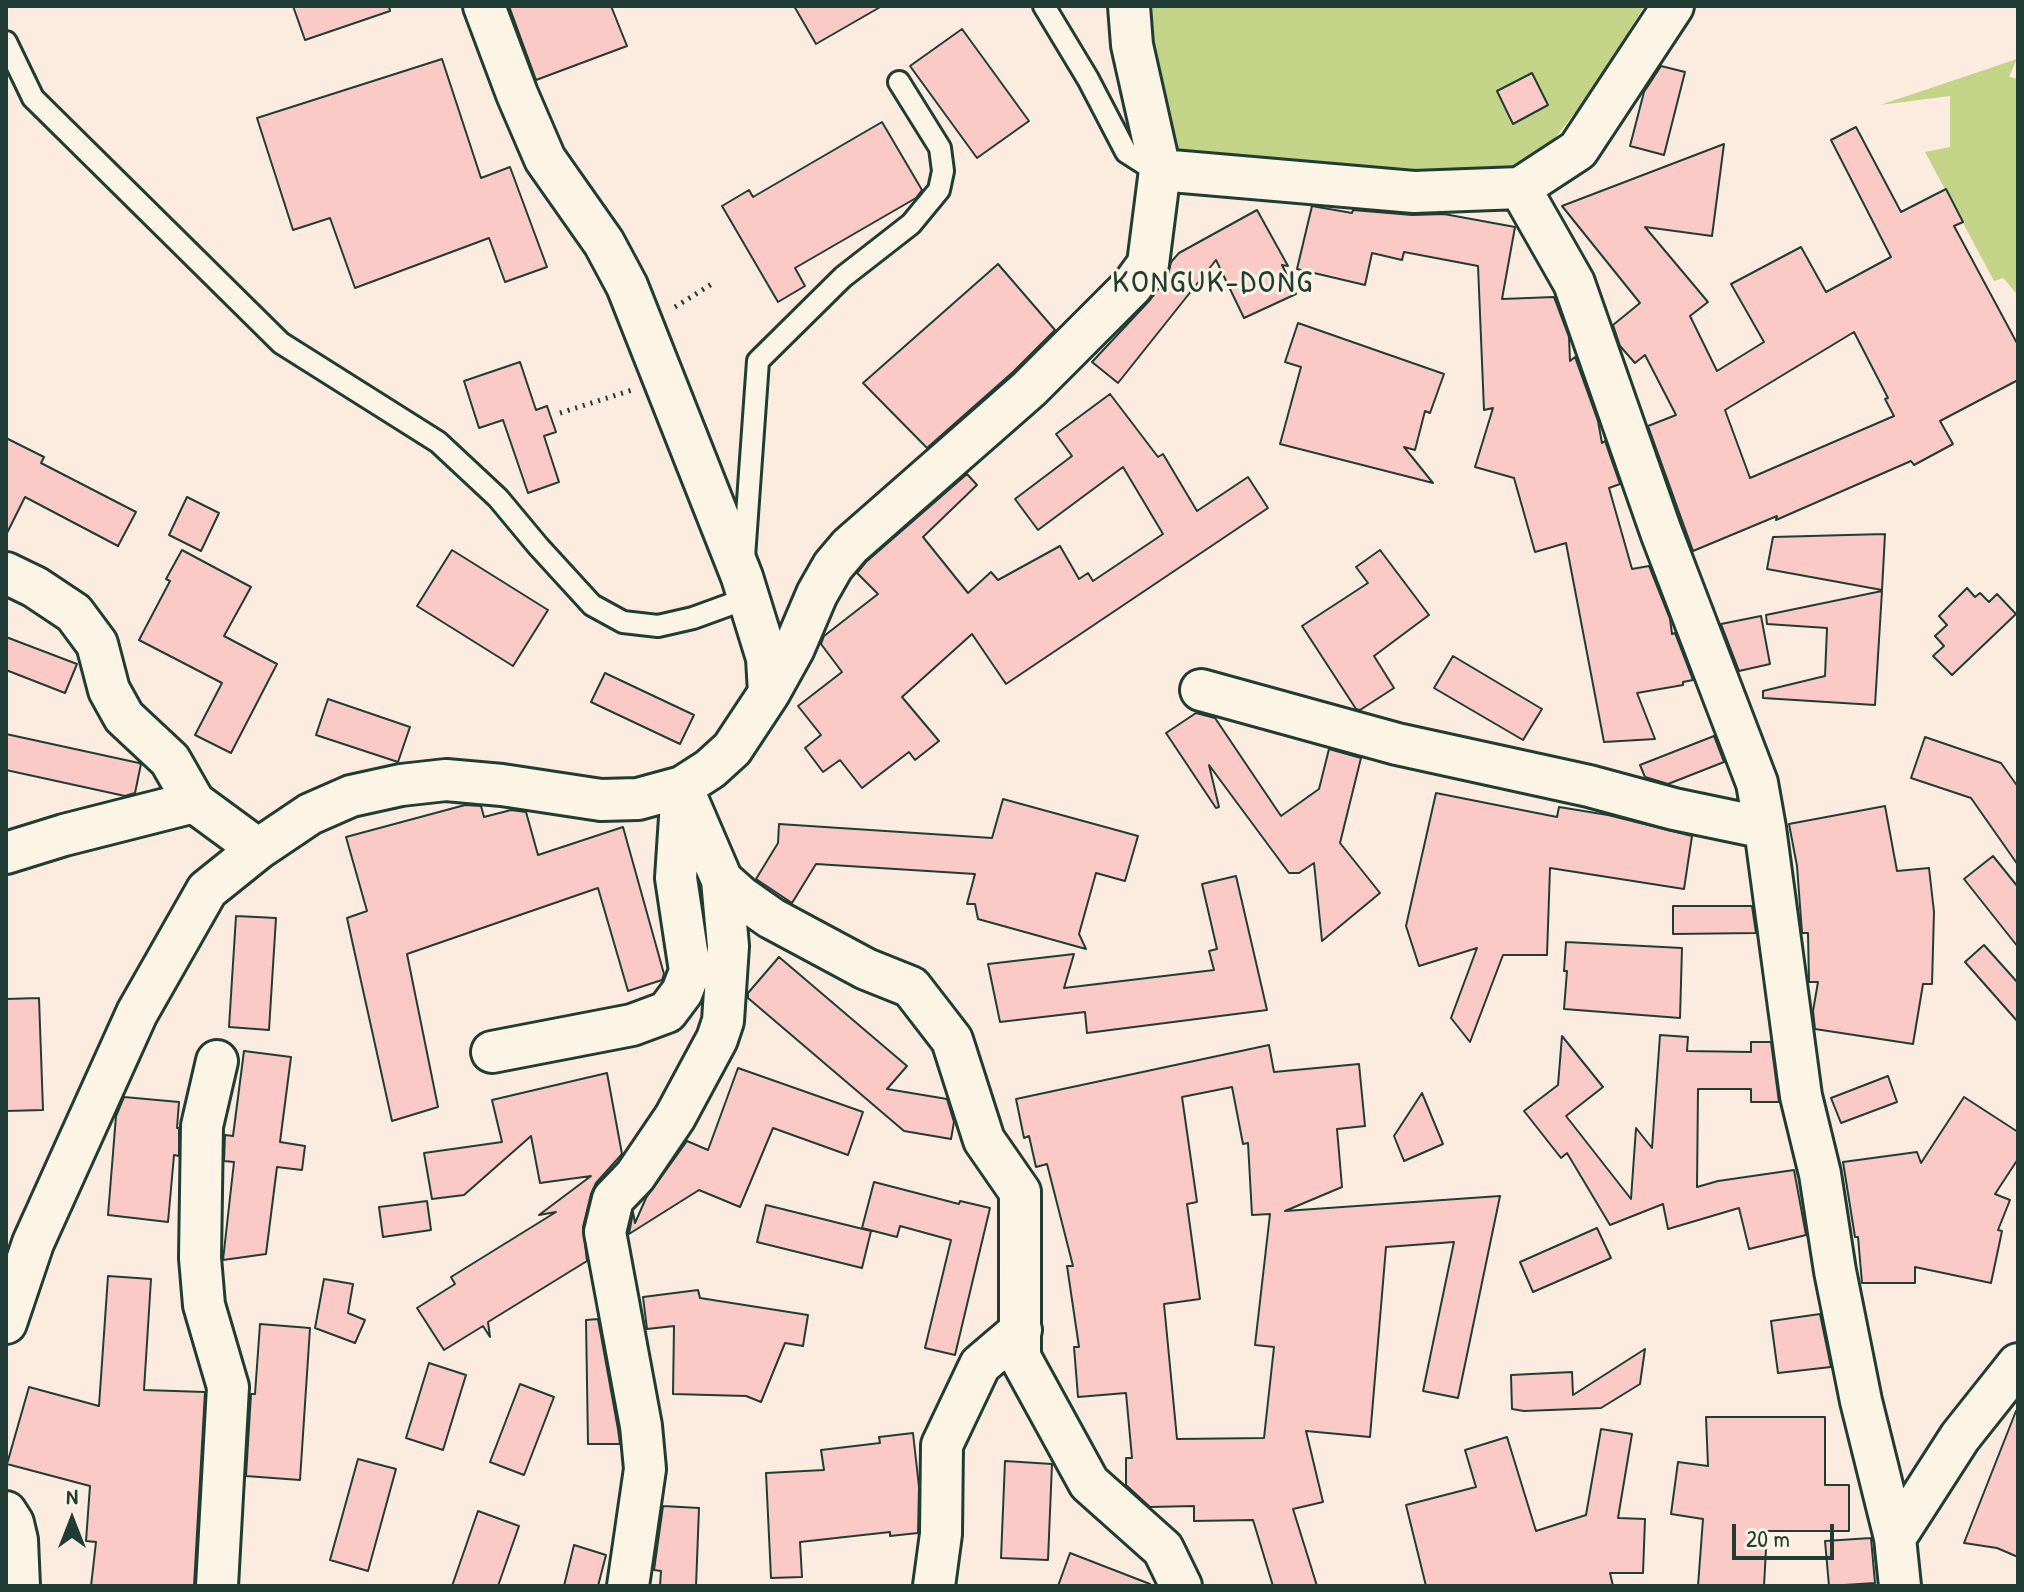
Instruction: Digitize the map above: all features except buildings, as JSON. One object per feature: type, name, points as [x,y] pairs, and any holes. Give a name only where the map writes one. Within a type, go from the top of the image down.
[{"type":"street","points":[[484,6],[545,159],[604,243],[627,286],[745,588],[767,658],[769,693]]},
{"type":"street","points":[[6,1323],[33,1243],[137,1013],[207,890],[258,849],[310,814],[351,796],[401,785],[446,780],[601,800],[638,799],[682,787],[710,769],[732,749],[769,693],[794,648],[817,594],[833,566],[850,546],[1029,389],[1132,286],[1148,264],[1160,170],[1132,45],[1129,6]]},
{"type":"street","points":[[1160,170],[1414,192],[1520,188],[1578,150],[1673,6]]},
{"type":"street","points":[[1520,188],[1574,283],[1666,546],[1757,783],[1801,1096],[1820,1174],[1835,1271],[1861,1401],[1895,1538],[1900,1586]]},
{"type":"street","points":[[6,573],[35,587],[74,613],[97,644],[109,690],[124,717],[170,760],[194,802],[258,849]]},
{"type":"street","points":[[1201,690],[1397,744],[1765,828]]},
{"type":"street","points":[[628,1586],[645,1469],[641,1426],[605,1232],[613,1199],[635,1176],[675,1117],[717,1039],[723,1021],[728,946],[722,880],[682,787]]},
{"type":"street","points":[[492,1052],[632,1025],[667,1012],[682,992],[690,971],[676,878],[682,787]]},
{"type":"street","points":[[6,853],[194,802]]},
{"type":"street","points":[[722,880],[771,918],[866,969],[911,987],[952,1040],[984,1140],[1020,1192],[1020,1357],[1089,1483],[1163,1549],[1181,1586]]},
{"type":"street","points":[[217,1061],[202,1126],[200,1258],[204,1305],[228,1387],[217,1586]]},
{"type":"street","points":[[934,1586],[941,1534],[942,1445],[980,1365],[1021,1330]]},
{"type":"street","points":[[1895,1538],[1960,1437],[2018,1364]]},
{"type":"street","points":[[6,1512],[13,1523],[17,1540],[19,1586]]},
{"type":"lane","points":[[1044,6],[1088,79],[1126,152],[1151,168],[1160,170]]},
{"type":"lane","points":[[6,42],[33,98],[281,343],[438,442],[498,498],[592,605],[623,622],[658,626],[693,618],[745,588],[758,361],[843,277],[911,224],[939,190],[943,171],[940,148],[899,82]]},
{"type":"path","points":[[671,310],[715,282]]},
{"type":"path","points":[[560,413],[591,402]]},
{"type":"green space","points":[[1138,6],[1644,6],[1598,83],[1548,147],[1527,161],[1502,170],[1405,177],[1163,157]]},
{"type":"green space","points":[[2017,59],[2009,77],[2018,79],[2018,295],[2003,278],[1994,281],[1925,152],[1950,147],[1950,96],[1880,105]]},
{"type":"district","name":"KONGUK-DONG","points":[[1213,283]]}]
